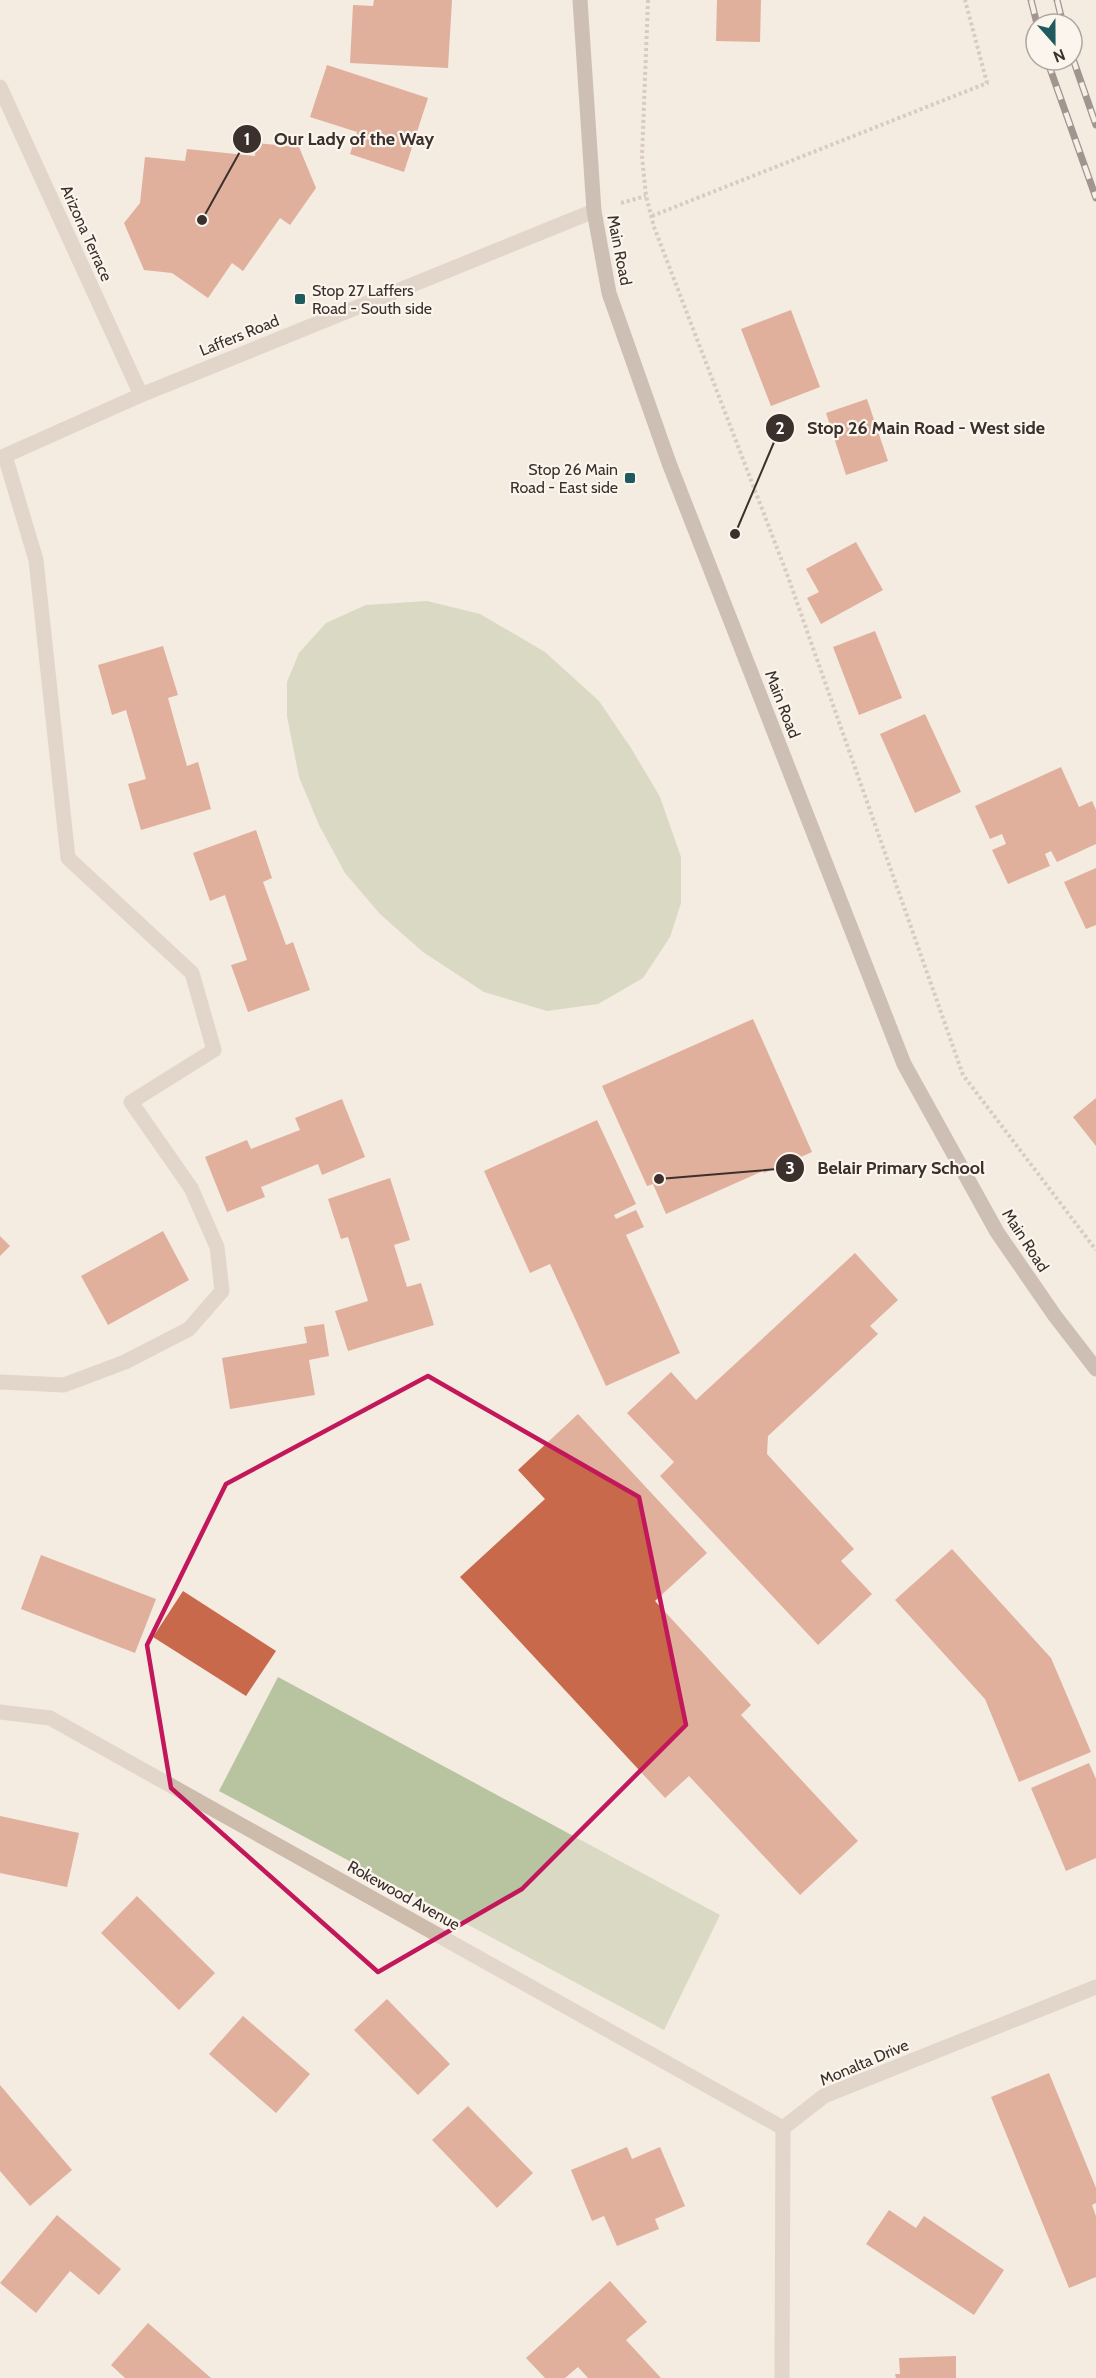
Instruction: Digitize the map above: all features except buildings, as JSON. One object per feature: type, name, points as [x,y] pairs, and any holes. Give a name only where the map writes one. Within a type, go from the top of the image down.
[{"type":"main road","name":"Main Road","points":[[580,0],[594,211],[609,293],[669,463],[904,1064],[997,1232],[1055,1317],[1096,1369]]},
{"type":"street","name":"Arizona Terrace","points":[[0,87],[141,395]]},
{"type":"street","name":"Laffers Road","points":[[2,457],[141,395],[594,211]]},
{"type":"street","points":[[0,1382],[64,1385],[125,1362],[189,1329],[222,1291],[217,1247],[191,1188],[131,1102],[214,1050],[192,973],[68,858],[36,560],[2,457]]},
{"type":"street","name":"Rokewood Avenue","points":[[0,1712],[50,1718],[783,2128]]},
{"type":"street","name":"Monalta Drive","points":[[783,2128],[824,2096],[1096,1987]]},
{"type":"street","points":[[782,2378],[783,2128]]},
{"type":"path","points":[[648,0],[642,156],[646,196],[652,216],[787,574],[963,1075],[1096,1250]]},
{"type":"path","points":[[652,216],[987,83],[965,0]]},
{"type":"highlighted area","points":[[428,1376],[639,1497],[686,1725],[522,1889],[378,1972],[171,1788],[147,1645],[226,1484]]},
{"type":"green space","points":[[427,601],[480,614],[545,652],[599,701],[631,748],[660,797],[681,857],[681,903],[670,937],[643,978],[598,1004],[547,1011],[484,992],[423,952],[380,914],[345,873],[319,825],[299,777],[287,716],[287,682],[299,653],[326,623],[366,605]]},
{"type":"green space","points":[[278,1677],[720,1915],[664,2030],[219,1791]]},
{"type":"railway","points":[[1031,0],[1034,12]]},
{"type":"railway","points":[[1057,0],[1060,12]]},
{"type":"railway","points":[[1051,72],[1096,198]]},
{"type":"railway","points":[[1078,72],[1096,125]]},
{"type":"place","name":"Our Lady of the Way","points":[[202,220]]},
{"type":"place","name":"Stop 27 Laffers Road - South side","points":[[300,299]]},
{"type":"place","name":"Stop 26 Main Road - East side","points":[[630,478]]},
{"type":"place","name":"Stop 26 Main Road - West side","points":[[735,534]]},
{"type":"place","name":"Belair Primary School","points":[[659,1179]]}]
